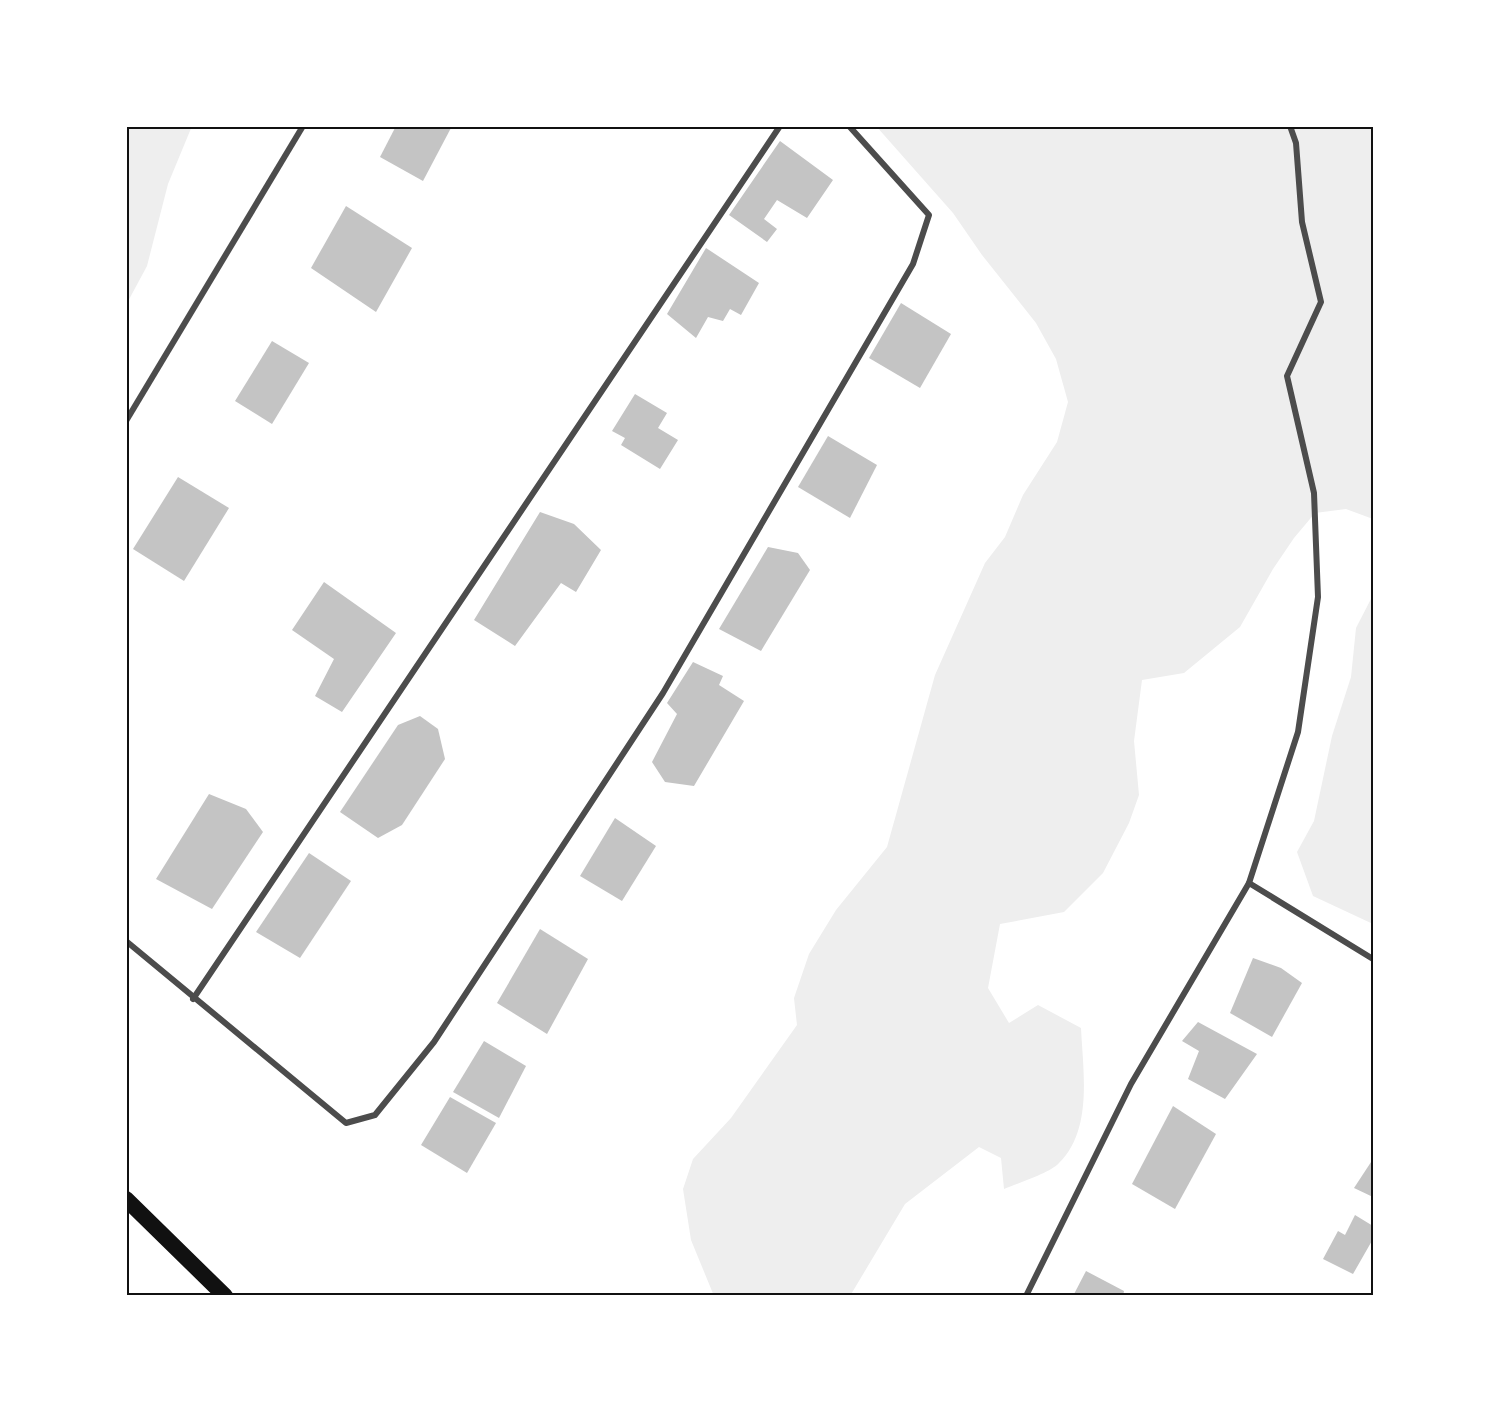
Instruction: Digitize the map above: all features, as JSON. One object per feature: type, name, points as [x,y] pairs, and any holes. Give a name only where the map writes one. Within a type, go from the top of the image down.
[{"type":"highway","points":[[126,1199],[225,1296]]},
{"type":"street","points":[[126,421],[303,126]]},
{"type":"street","points":[[193,999],[780,126]]},
{"type":"street","points":[[126,941],[346,1124],[375,1115],[434,1042],[663,693],[913,264],[929,215],[849,126]]},
{"type":"street","points":[[1026,1296],[1131,1084],[1249,883],[1298,732],[1318,597],[1314,493],[1287,376],[1321,302],[1302,222],[1296,143],[1290,126]]},
{"type":"street","points":[[1249,883],[1373,958]]},
{"type":"shaded area","points":[[126,126],[192,126],[168,184],[147,266],[126,305]]},
{"type":"shaded area","points":[[876,126],[1373,126],[1373,519],[1346,509],[1315,513],[1294,538],[1273,569],[1240,627],[1184,673],[1142,680],[1134,741],[1139,795],[1129,823],[1103,873],[1064,912],[1000,924],[988,988],[1009,1023],[1038,1005],[1081,1028],[1084,1099],[1077,1134],[1070,1149],[1059,1163],[1041,1174],[1004,1189],[1001,1158],[979,1147],[905,1204],[850,1296],[714,1296],[691,1240],[683,1189],[693,1159],[731,1118],[797,1025],[794,998],[809,954],[836,910],[887,847],[935,675],[985,563],[1005,537],[1023,495],[1057,442],[1068,402],[1056,359],[1036,323],[982,255],[953,213]]},
{"type":"shaded area","points":[[1373,595],[1373,924],[1313,896],[1297,852],[1314,821],[1332,736],[1351,677],[1356,628]]},
{"type":"building","points":[[396,126],[452,126],[423,181],[380,157]]},
{"type":"building","points":[[780,141],[833,180],[807,218],[777,200],[764,219],[777,229],[767,242],[729,215]]},
{"type":"building","points":[[346,206],[412,248],[376,312],[311,268]]},
{"type":"building","points":[[706,248],[759,283],[741,315],[730,309],[723,321],[708,317],[696,338],[667,314]]},
{"type":"building","points":[[901,303],[951,334],[920,388],[869,358]]},
{"type":"building","points":[[272,341],[309,363],[272,424],[235,401]]},
{"type":"building","points":[[635,394],[667,413],[658,428],[678,440],[660,469],[621,445],[625,438],[612,431]]},
{"type":"building","points":[[828,436],[877,465],[850,518],[798,487]]},
{"type":"building","points":[[178,477],[229,508],[184,581],[133,549]]},
{"type":"building","points":[[540,512],[574,524],[601,550],[576,592],[561,583],[515,646],[474,620]]},
{"type":"building","points":[[768,547],[798,553],[810,570],[761,651],[719,629]]},
{"type":"building","points":[[324,582],[396,633],[342,712],[315,696],[334,659],[292,630]]},
{"type":"building","points":[[693,662],[723,676],[719,685],[744,701],[694,786],[665,782],[652,762],[677,714],[667,703]]},
{"type":"building","points":[[420,716],[438,729],[445,759],[402,825],[378,838],[340,812],[398,725]]},
{"type":"building","points":[[209,794],[246,809],[263,832],[212,909],[156,879]]},
{"type":"building","points":[[615,818],[656,846],[622,901],[580,876]]},
{"type":"building","points":[[309,853],[351,881],[300,958],[256,932]]},
{"type":"building","points":[[540,929],[588,959],[547,1034],[497,1003]]},
{"type":"building","points":[[1253,958],[1281,968],[1302,983],[1272,1037],[1230,1013]]},
{"type":"building","points":[[1198,1022],[1257,1054],[1225,1099],[1188,1079],[1199,1051],[1182,1041]]},
{"type":"building","points":[[484,1041],[526,1066],[499,1118],[453,1092]]},
{"type":"building","points":[[450,1097],[496,1123],[467,1173],[421,1145]]},
{"type":"building","points":[[1173,1106],[1216,1134],[1175,1209],[1132,1184]]},
{"type":"building","points":[[1373,1159],[1373,1197],[1354,1188]]},
{"type":"building","points":[[1355,1215],[1373,1226],[1373,1239],[1353,1274],[1323,1259],[1338,1231],[1345,1235]]},
{"type":"building","points":[[1086,1271],[1124,1291],[1123,1296],[1073,1296]]}]
